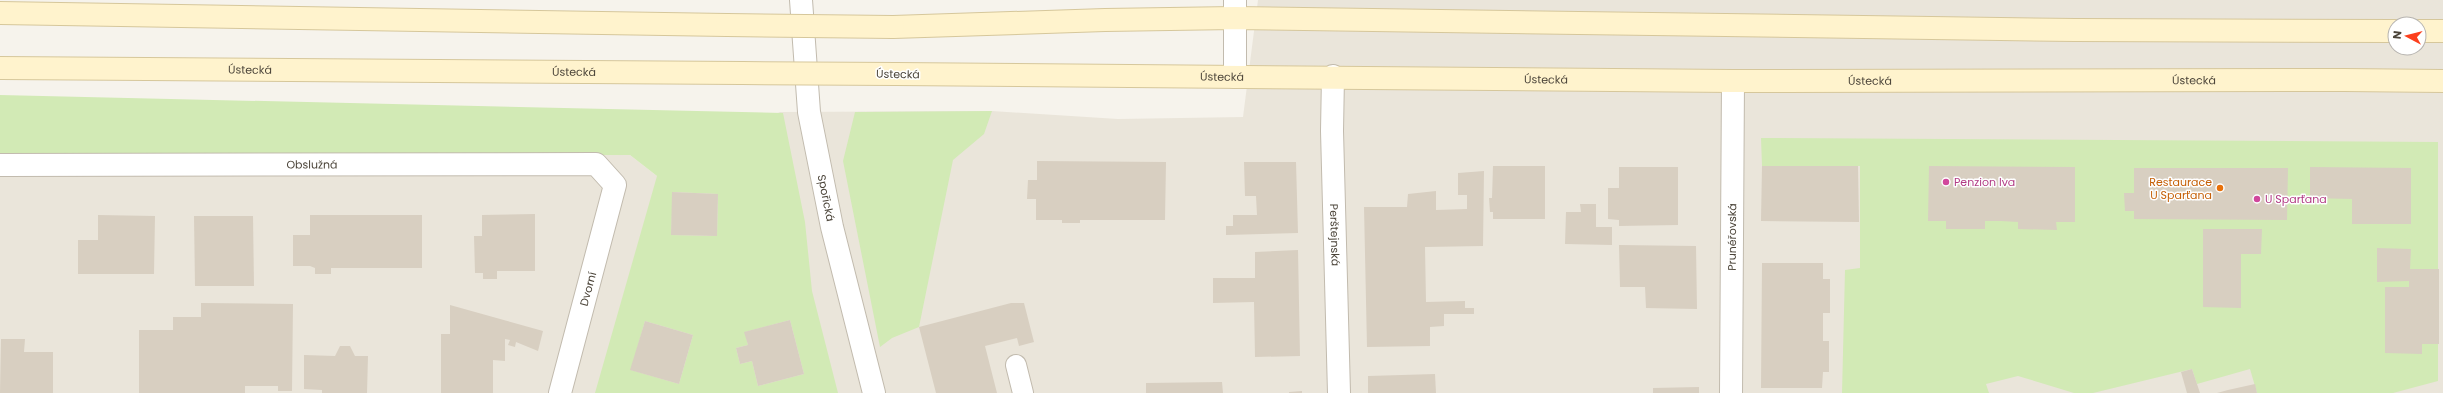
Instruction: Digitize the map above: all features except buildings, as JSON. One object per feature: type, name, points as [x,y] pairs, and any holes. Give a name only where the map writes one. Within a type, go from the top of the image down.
[{"type":"main road","points":[[0,13],[893,27],[1105,20],[1234,9],[2083,30],[2387,31]]},
{"type":"main road","points":[[2427,31],[2443,31]]},
{"type":"main road","name":"Ústecká","points":[[0,68],[1235,77],[1333,76],[1733,81],[2344,80],[2443,82]]},
{"type":"street","name":"Spořická","points":[[801,0],[808,112],[832,227],[874,393]]},
{"type":"street","points":[[1234,9],[1235,77]]},
{"type":"street","name":"Perštejnská","points":[[1333,76],[1332,131],[1339,393]]},
{"type":"street","name":"Prunéřovská","points":[[1731,393],[1733,81]]},
{"type":"street","name":"Obslužná","points":[[0,165],[596,164],[615,185]]},
{"type":"street","name":"Dvorní","points":[[560,393],[615,185]]},
{"type":"lane","points":[[1016,365],[1023,393]]},
{"type":"shaded area","points":[[1258,0],[2443,0],[2443,393],[0,393],[0,157],[630,155],[657,176],[780,112],[992,111],[1118,119],[1243,117]]},
{"type":"green space","points":[[0,95],[783,113],[805,222],[812,291],[838,393],[595,393],[657,176],[630,155],[0,157]],"holes":[[[673,192],[718,194],[717,236],[671,235]],[[790,320],[804,374],[758,386],[752,361],[740,364],[736,348],[748,345],[745,332]],[[645,321],[693,335],[679,384],[631,370]]]},
{"type":"green space","points":[[992,111],[984,134],[953,160],[919,327],[892,338],[880,347],[843,161],[855,112]]},
{"type":"green space","points":[[1761,138],[2438,142],[2438,381],[2393,393],[2257,393],[2250,369],[2197,384],[2192,369],[2093,393],[2074,393],[2018,376],[1986,384],[1989,393],[1842,393],[1845,270],[1860,268],[1860,166],[1762,166]]},
{"type":"place","name":"Penzion Iva","points":[[1946,182]]},
{"type":"place","name":"Restaurace U Sparťana","points":[[2220,188]]},
{"type":"place","name":"U Sparťana","points":[[2257,199]]}]
